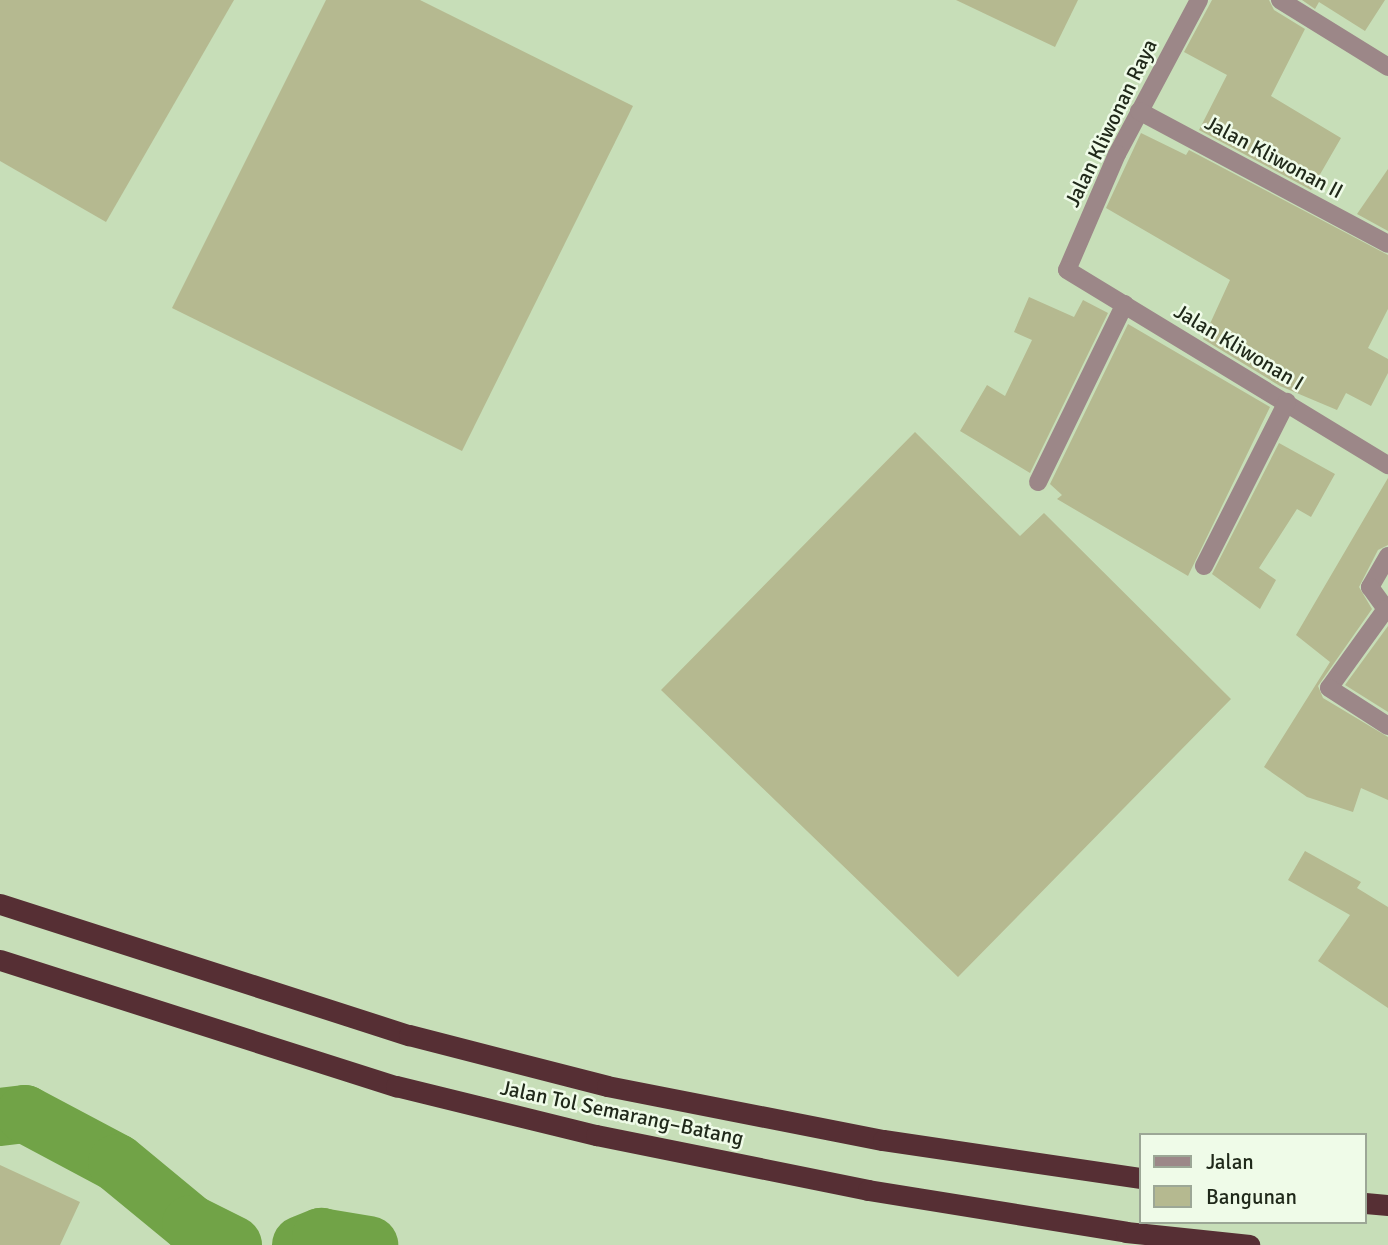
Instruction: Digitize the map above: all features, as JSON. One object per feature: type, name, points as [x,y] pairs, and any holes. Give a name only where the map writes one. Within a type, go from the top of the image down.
[{"type":"highway","name":"Jalan Tol Semarang–Batang","points":[[0,904],[409,1035],[607,1086],[883,1140],[1140,1178]]},
{"type":"highway","name":"Jalan Tol Semarang–Batang","points":[[0,960],[397,1086],[596,1135],[881,1192],[1126,1232],[1248,1245]]},
{"type":"highway","points":[[1367,1203],[1388,1205]]},
{"type":"street","name":"Jalan Kliwonan Raya","points":[[1067,268],[1139,111],[1199,0]]},
{"type":"street","points":[[1280,0],[1388,67]]},
{"type":"street","name":"Jalan Kliwonan II","points":[[1139,111],[1388,244]]},
{"type":"street","name":"Jalan Kliwonan I","points":[[1067,268],[1388,466]]},
{"type":"street","points":[[1038,482],[1125,304]]},
{"type":"street","points":[[1204,566],[1287,402]]},
{"type":"street","points":[[1388,556],[1370,587],[1386,609],[1329,688],[1388,726]]},
{"type":"building","points":[[0,0],[234,0],[106,222],[0,161]]},
{"type":"building","points":[[326,0],[420,0],[633,106],[462,451],[172,308]]},
{"type":"building","points":[[956,0],[1078,0],[1055,47]]},
{"type":"building","points":[[1212,0],[1269,0],[1274,10],[1305,29],[1271,96],[1341,138],[1311,190],[1199,130],[1227,75],[1184,52]]},
{"type":"building","points":[[1302,0],[1385,0],[1365,31],[1319,2],[1315,9]]},
{"type":"building","points":[[1141,133],[1186,155],[1189,150],[1388,255],[1388,309],[1368,348],[1388,359],[1388,373],[1371,406],[1346,393],[1337,410],[1280,386],[1203,339],[1230,280],[1106,208]]},
{"type":"building","points":[[1388,169],[1388,231],[1357,214]]},
{"type":"building","points":[[1029,297],[1074,317],[1083,300],[1108,313],[1030,473],[960,431],[987,385],[1005,396],[1032,340],[1014,332]]},
{"type":"building","points":[[1128,324],[1270,407],[1188,576],[1057,499],[1062,495],[1050,484]]},
{"type":"building","points":[[915,432],[1020,536],[1044,513],[1231,699],[958,977],[661,690]]},
{"type":"building","points":[[1279,443],[1335,474],[1311,517],[1297,509],[1259,568],[1276,580],[1260,609],[1212,574]]},
{"type":"building","points":[[1388,478],[1388,545],[1378,550],[1359,587],[1372,609],[1318,686],[1323,698],[1388,737],[1388,800],[1361,788],[1353,812],[1307,797],[1264,767],[1330,662],[1296,635]]},
{"type":"building","points":[[1388,626],[1388,712],[1345,685]]},
{"type":"building","points":[[1305,851],[1361,882],[1357,888],[1388,907],[1388,1008],[1318,961],[1350,915],[1288,880]]},
{"type":"building","points":[[0,1165],[80,1202],[60,1245],[0,1245]]},
{"type":"waterway","points":[[0,1117],[25,1114],[117,1163],[191,1224],[233,1245]]},
{"type":"waterway","points":[[301,1245],[321,1237],[369,1245]]}]
